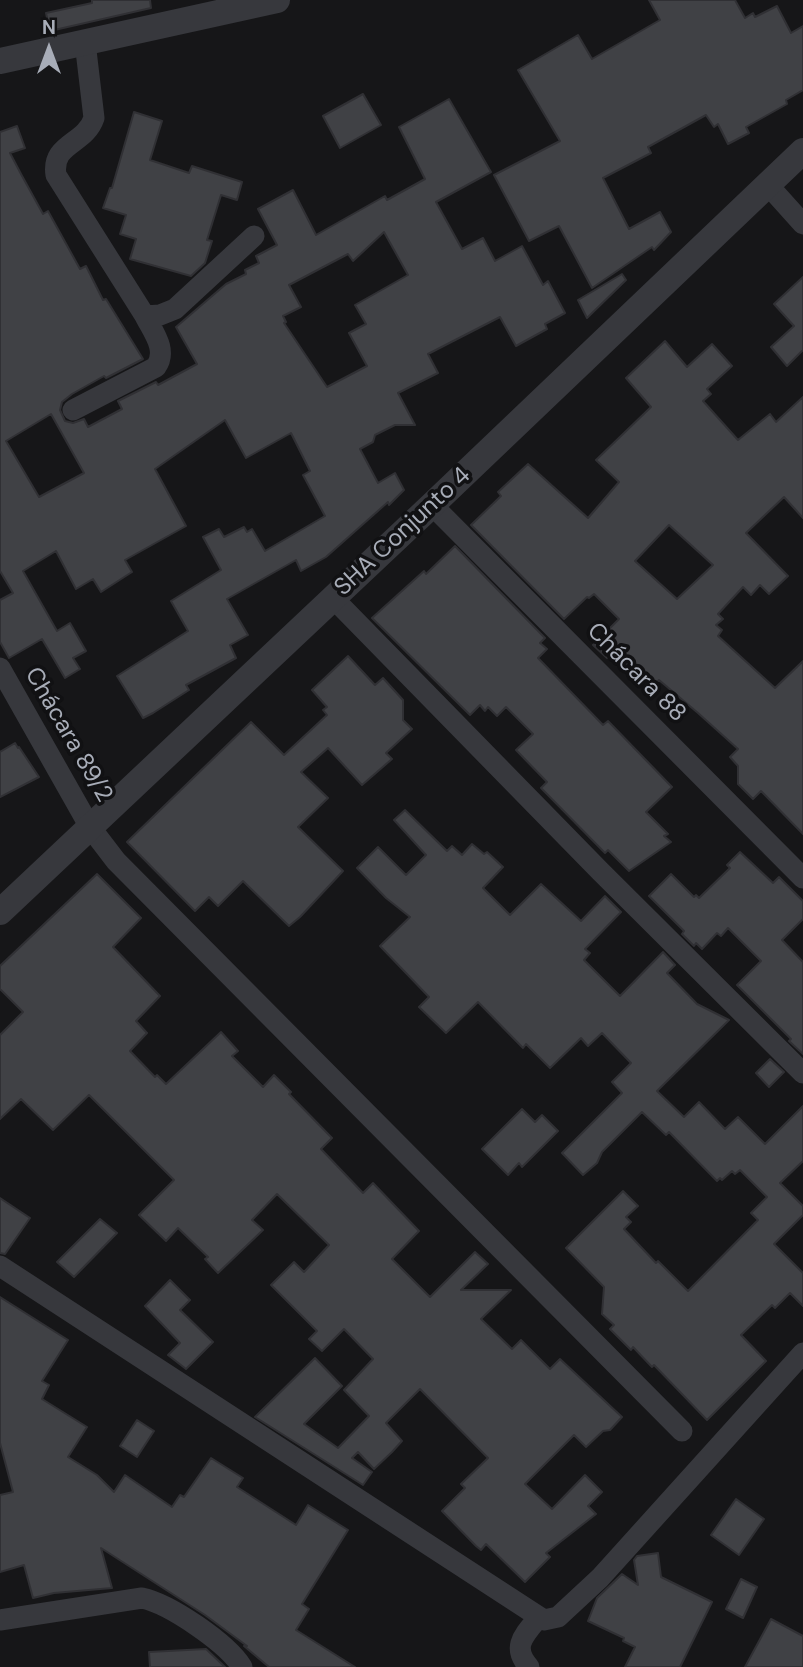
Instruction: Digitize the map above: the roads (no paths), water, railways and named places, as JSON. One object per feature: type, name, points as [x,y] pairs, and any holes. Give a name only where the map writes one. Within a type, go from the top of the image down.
[{"type":"street","points":[[0,61],[277,0]]},
{"type":"street","points":[[73,410],[156,367],[162,359],[161,349],[145,316],[56,175],[54,163],[58,154],[90,128],[94,118],[85,43]]},
{"type":"street","name":"SHA Conjunto 4","points":[[0,912],[803,151]]},
{"type":"street","points":[[768,185],[803,223]]},
{"type":"street","points":[[145,316],[160,315],[175,309],[254,236]]},
{"type":"street","name":"Chácara 88","points":[[432,505],[803,878]]},
{"type":"street","points":[[333,598],[600,871],[803,1073]]},
{"type":"street","name":"Chácara 89/2","points":[[0,668],[90,827],[116,860],[682,1431]]},
{"type":"street","points":[[0,1266],[538,1618],[551,1620],[558,1617],[600,1578],[803,1353]]},
{"type":"street","points":[[780,1379],[803,1380]]},
{"type":"street","points":[[0,1620],[142,1598],[169,1609],[223,1645],[242,1667]]},
{"type":"street","points":[[529,1667],[520,1656],[521,1642],[538,1618]]}]
